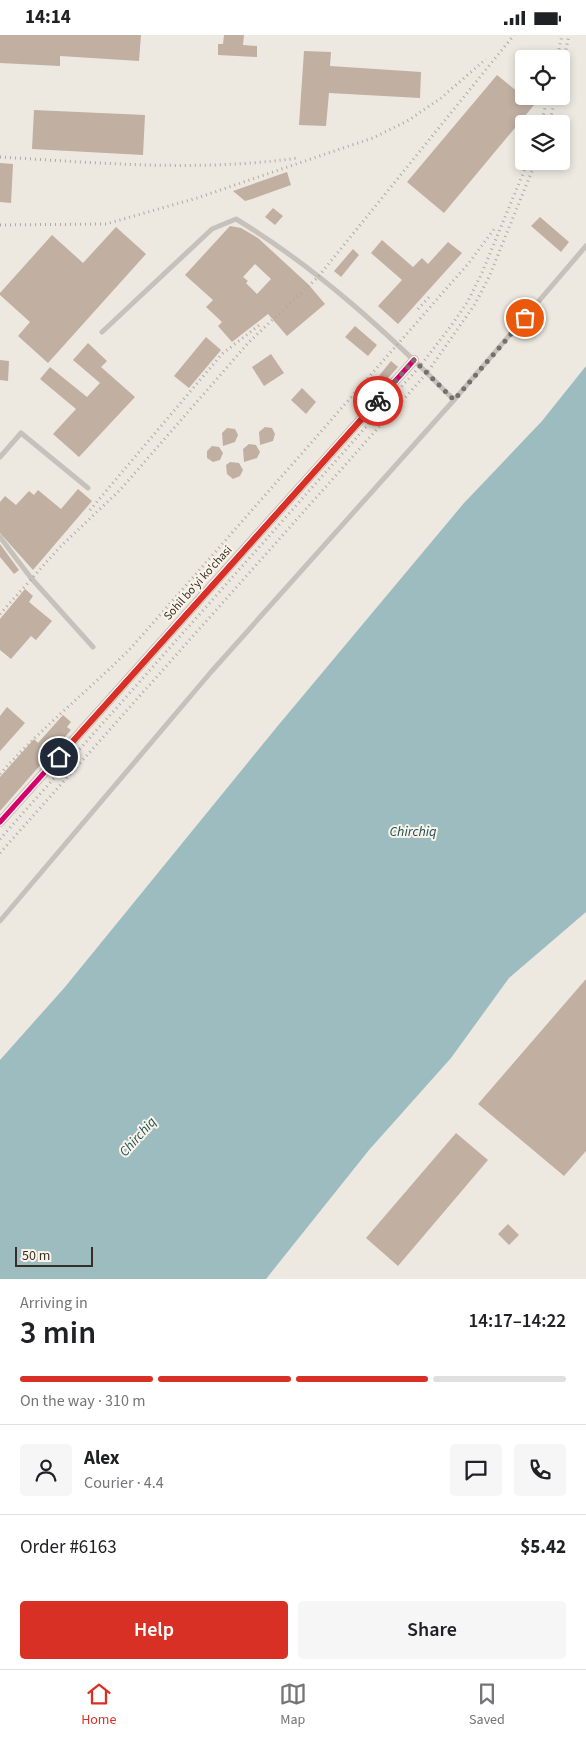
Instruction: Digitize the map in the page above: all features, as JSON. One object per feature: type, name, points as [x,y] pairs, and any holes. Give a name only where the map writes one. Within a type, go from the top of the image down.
[{"type":"street","name":"Sohil bo'yi ko'chasi","points":[[0,822],[414,360]]},
{"type":"lane","points":[[102,332],[212,229],[236,219],[278,245],[339,293],[414,360],[454,400]]},
{"type":"lane","points":[[0,921],[211,672],[454,400],[586,246]]},
{"type":"lane","points":[[0,457],[21,433],[88,488]]},
{"type":"lane","points":[[0,537],[31,578],[93,647]]},
{"type":"water","name":"Chirchiq","points":[[586,366],[586,912],[509,978],[451,1058],[369,1150],[266,1279],[0,1279],[0,1060],[65,987],[276,728],[464,503],[542,421]]},
{"type":"building","points":[[0,35],[141,35],[139,61],[60,56],[60,66],[0,63]]},
{"type":"building","points":[[224,35],[244,35],[243,45],[257,46],[257,57],[218,55],[218,44],[223,44]]},
{"type":"building","points":[[304,51],[331,52],[330,66],[421,72],[420,98],[329,93],[326,126],[299,125]]},
{"type":"building","points":[[497,75],[515,90],[515,105],[534,105],[526,115],[515,115],[515,128],[444,213],[407,182]]},
{"type":"building","points":[[34,110],[145,115],[143,155],[32,149]]},
{"type":"building","points":[[0,163],[13,164],[11,203],[0,202]]},
{"type":"building","points":[[287,172],[291,185],[252,199],[245,201],[233,191]]},
{"type":"building","points":[[273,208],[283,216],[275,225],[265,217]]},
{"type":"building","points":[[540,217],[569,242],[561,252],[531,226]]},
{"type":"building","points":[[230,226],[241,228],[258,238],[309,285],[325,304],[287,336],[268,314],[232,342],[218,326],[222,322],[206,307],[213,300],[185,275]],"holes":[[[255,264],[271,279],[257,294],[243,277]]]},
{"type":"building","points":[[116,227],[146,254],[48,363],[18,336],[30,322],[0,293],[52,235],[83,263]]},
{"type":"building","points":[[382,240],[413,267],[422,258],[428,264],[448,242],[462,253],[398,324],[378,306],[402,280],[371,253]]},
{"type":"building","points":[[353,249],[359,255],[341,277],[334,271]]},
{"type":"building","points":[[355,326],[377,345],[368,356],[345,337]]},
{"type":"building","points":[[206,337],[221,350],[189,388],[174,376]]},
{"type":"building","points":[[88,343],[107,361],[101,367],[135,397],[79,457],[53,434],[76,409],[40,379],[50,367],[87,397],[100,383],[73,360]]},
{"type":"building","points":[[271,354],[284,373],[264,386],[252,367]]},
{"type":"building","points":[[0,360],[9,361],[8,381],[0,380]]},
{"type":"building","points":[[391,361],[398,367],[380,387],[374,382]]},
{"type":"building","points":[[302,388],[316,402],[306,414],[291,400]]},
{"type":"building","points":[[265,427],[272,428],[275,434],[273,441],[260,445],[259,432]]},
{"type":"building","points":[[227,428],[235,429],[238,435],[235,442],[223,446],[222,433]]},
{"type":"building","points":[[249,444],[256,445],[260,452],[257,458],[244,462],[243,449]]},
{"type":"building","points":[[212,446],[219,447],[223,453],[220,460],[213,462],[207,458],[207,451]]},
{"type":"building","points":[[230,462],[239,463],[243,470],[240,476],[233,479],[227,474],[226,465]]},
{"type":"building","points":[[78,489],[92,501],[33,570],[0,533],[0,502],[5,496],[16,505],[29,491],[34,495],[38,490],[61,509]]},
{"type":"building","points":[[0,544],[19,570],[14,574],[0,557]]},
{"type":"building","points":[[25,589],[33,596],[29,602],[52,621],[36,640],[31,636],[11,659],[0,650],[0,619]]},
{"type":"building","points":[[7,707],[25,723],[0,751],[0,716]]},
{"type":"building","points":[[63,715],[71,722],[67,727],[71,730],[0,811],[0,777],[34,739],[38,743]]},
{"type":"building","points":[[586,979],[586,1151],[564,1176],[478,1104]]},
{"type":"building","points":[[456,1133],[488,1160],[398,1266],[366,1238]]},
{"type":"building","points":[[508,1224],[519,1235],[509,1245],[498,1234]]},
{"type":"railway","points":[[0,614],[60,547],[120,490],[249,342],[318,277],[514,35]]},
{"type":"railway","points":[[559,50],[562,35]]},
{"type":"railway","points":[[566,50],[569,35]]},
{"type":"railway","points":[[0,225],[106,224],[197,198],[373,138],[409,120],[441,98],[486,59]]},
{"type":"railway","points":[[543,115],[546,105]]},
{"type":"railway","points":[[551,115],[554,105]]},
{"type":"railway","points":[[0,157],[149,165],[224,165],[298,158]]},
{"type":"railway","points":[[0,839],[420,366],[468,301],[481,275],[525,170]]},
{"type":"railway","points":[[0,853],[427,373],[475,304],[489,277],[532,170]]},
{"type":"railway","points":[[0,774],[31,741],[131,648],[468,264],[495,228]]},
{"type":"railway","points":[[418,309],[430,296]]},
{"type":"railway","points":[[90,510],[222,354],[262,323]]},
{"type":"cycle path","points":[[0,822],[414,360]]},
{"type":"way so far","points":[[378,401],[414,360],[454,400],[525,318]]},
{"type":"route","points":[[59,757],[378,401]]}]
